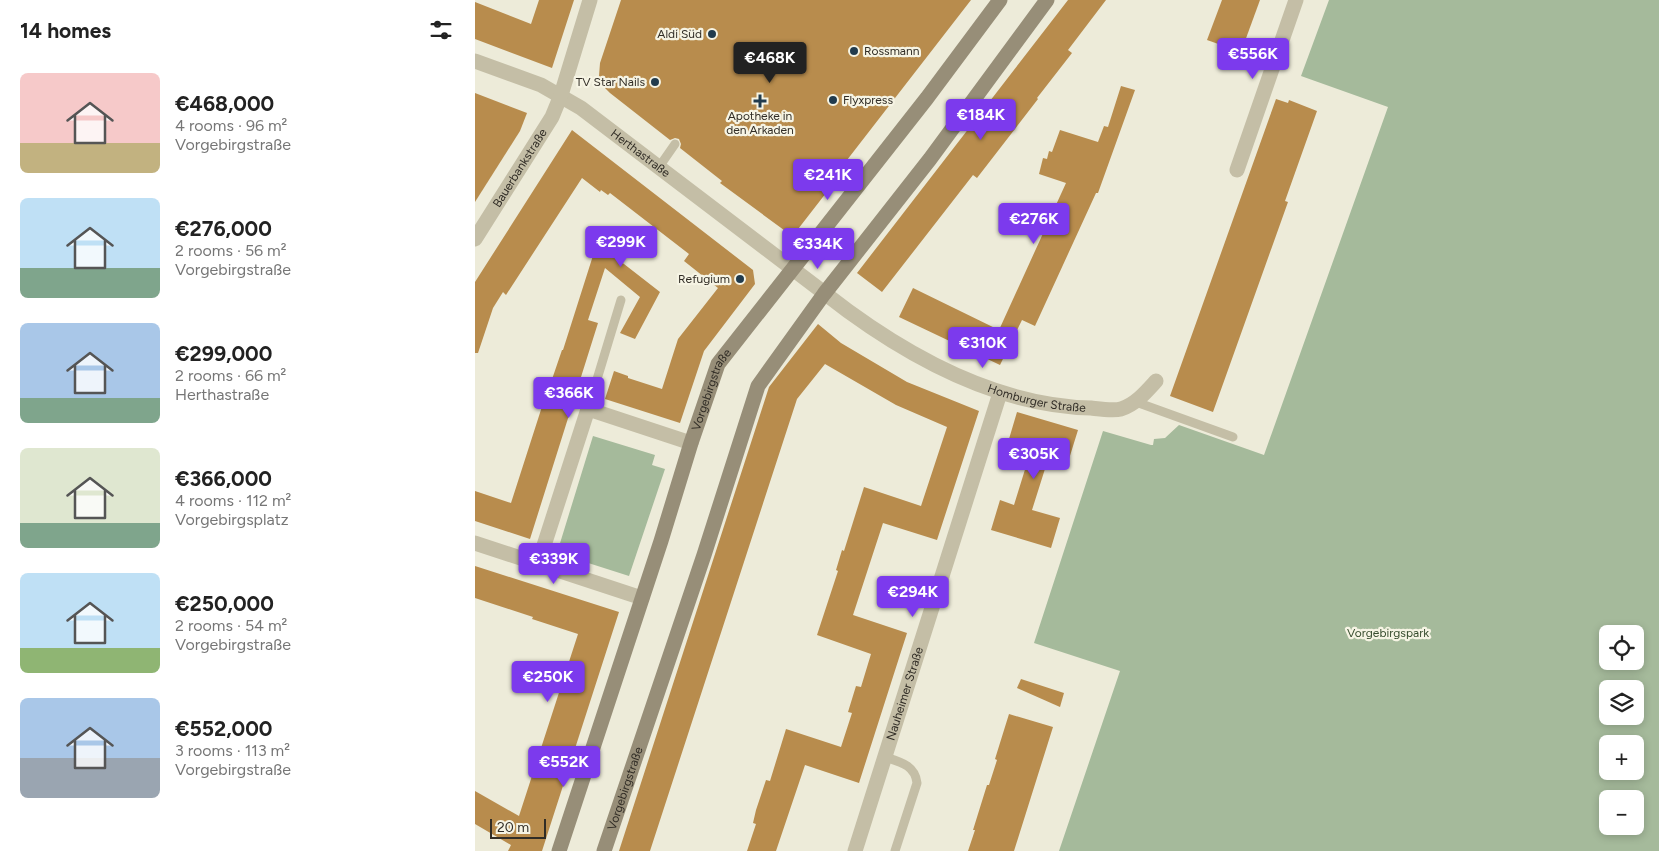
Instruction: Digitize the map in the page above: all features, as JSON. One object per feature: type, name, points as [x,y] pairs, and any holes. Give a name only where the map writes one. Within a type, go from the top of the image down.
[{"type":"main road","name":"Vorgebirgstraße","points":[[559,851],[718,364],[927,98],[1000,0]]},
{"type":"main road","name":"Vorgebirgstraße","points":[[604,851],[701,564],[758,386],[824,294],[930,159],[1047,0]]},
{"type":"street","name":"Bauerbankstraße","points":[[475,238],[552,117],[561,95],[590,0]]},
{"type":"street","points":[[1237,170],[1297,0]]},
{"type":"street","name":"Herthastraße","points":[[475,61],[541,85],[581,108],[793,269]]},
{"type":"street","name":"Homburger Straße","points":[[793,269],[878,333],[948,371],[1000,393],[1070,408],[1120,409],[1136,402]]},
{"type":"street","points":[[1136,402],[1156,381]]},
{"type":"street","name":"Nauheimer Straße","points":[[855,851],[1000,393]]},
{"type":"street","points":[[538,564],[588,409],[691,443]]},
{"type":"street","points":[[475,543],[642,598]]},
{"type":"lane","points":[[659,167],[675,144]]},
{"type":"lane","points":[[588,409],[621,300]]},
{"type":"lane","points":[[1136,402],[1233,437]]},
{"type":"lane","points":[[885,757],[906,764],[913,770],[917,783],[895,851]]},
{"type":"green space","name":"Vorgebirgspark","points":[[1329,0],[1659,0],[1659,851],[1059,851],[1120,671],[1034,643],[1103,431],[1153,445],[1154,439],[1165,438],[1179,425],[1264,455],[1388,107],[1301,76]]},
{"type":"green space","points":[[593,436],[655,455],[652,465],[665,469],[629,576],[557,553]]},
{"type":"building","points":[[539,0],[574,0],[552,68],[475,39],[475,2],[531,24]]},
{"type":"building","points":[[621,0],[971,0],[823,191],[826,193],[795,233],[788,233],[720,183],[722,181],[680,148],[679,139],[670,140],[601,84],[599,76],[600,63]]},
{"type":"building","points":[[1068,0],[1106,0],[1068,50],[1072,53],[1038,99],[977,178],[973,175],[882,292],[857,273]]},
{"type":"building","points":[[1222,0],[1260,0],[1241,52],[1207,40]]},
{"type":"building","points":[[1121,86],[1135,90],[1098,193],[1096,193],[1035,326],[1022,320],[1000,365],[899,317],[913,288],[999,330],[1066,183],[1039,174],[1043,158],[1047,159],[1049,151],[1052,152],[1060,130],[1098,142],[1104,126],[1108,127]]},
{"type":"building","points":[[475,93],[527,113],[520,131],[475,202]]},
{"type":"building","points":[[1276,99],[1288,103],[1289,100],[1317,111],[1285,201],[1288,202],[1213,412],[1170,396]]},
{"type":"building","points":[[572,130],[753,270],[755,284],[704,351],[680,423],[605,399],[614,371],[628,376],[628,378],[662,389],[678,339],[718,288],[684,261],[689,254],[610,193],[608,195],[601,190],[600,192],[582,178],[506,295],[503,292],[493,308],[478,353],[475,353],[475,282]]},
{"type":"building","points":[[597,243],[660,292],[635,339],[620,333],[640,297],[605,268],[588,320],[598,323],[530,539],[475,521],[475,491],[511,503]]},
{"type":"building","points":[[818,324],[841,343],[907,382],[979,411],[937,540],[883,523],[853,615],[907,633],[859,783],[805,765],[776,851],[747,851],[756,824],[753,823],[756,810],[766,780],[770,781],[786,729],[841,747],[852,713],[848,712],[856,686],[861,687],[871,654],[817,635],[838,571],[836,570],[842,550],[844,551],[864,487],[921,506],[947,427],[896,405],[825,364],[797,399],[650,851],[619,851],[769,387]]},
{"type":"building","points":[[1017,412],[1078,430],[1069,459],[1050,453],[1032,510],[1060,518],[1051,548],[991,530],[1000,500],[1014,505],[1032,447],[1009,439]]},
{"type":"building","points":[[475,566],[619,612],[542,851],[508,851],[511,845],[475,824],[475,791],[519,816],[578,634],[475,598]]},
{"type":"building","points":[[1021,679],[1064,693],[1060,707],[1017,688]]},
{"type":"building","points":[[1009,714],[1053,727],[1014,851],[968,851],[987,785],[989,785],[997,760],[995,759]]},
{"type":"place","name":"Aldi Süd","points":[[712,34]]},
{"type":"place","name":"Rossmann","points":[[854,51]]},
{"type":"place","name":"TV Star Nails","points":[[655,82]]},
{"type":"place","name":"Flyxpress","points":[[833,100]]},
{"type":"place","name":"Apotheke in den Arkaden","points":[[760,101]]},
{"type":"place","name":"Refugium","points":[[740,279]]}]
